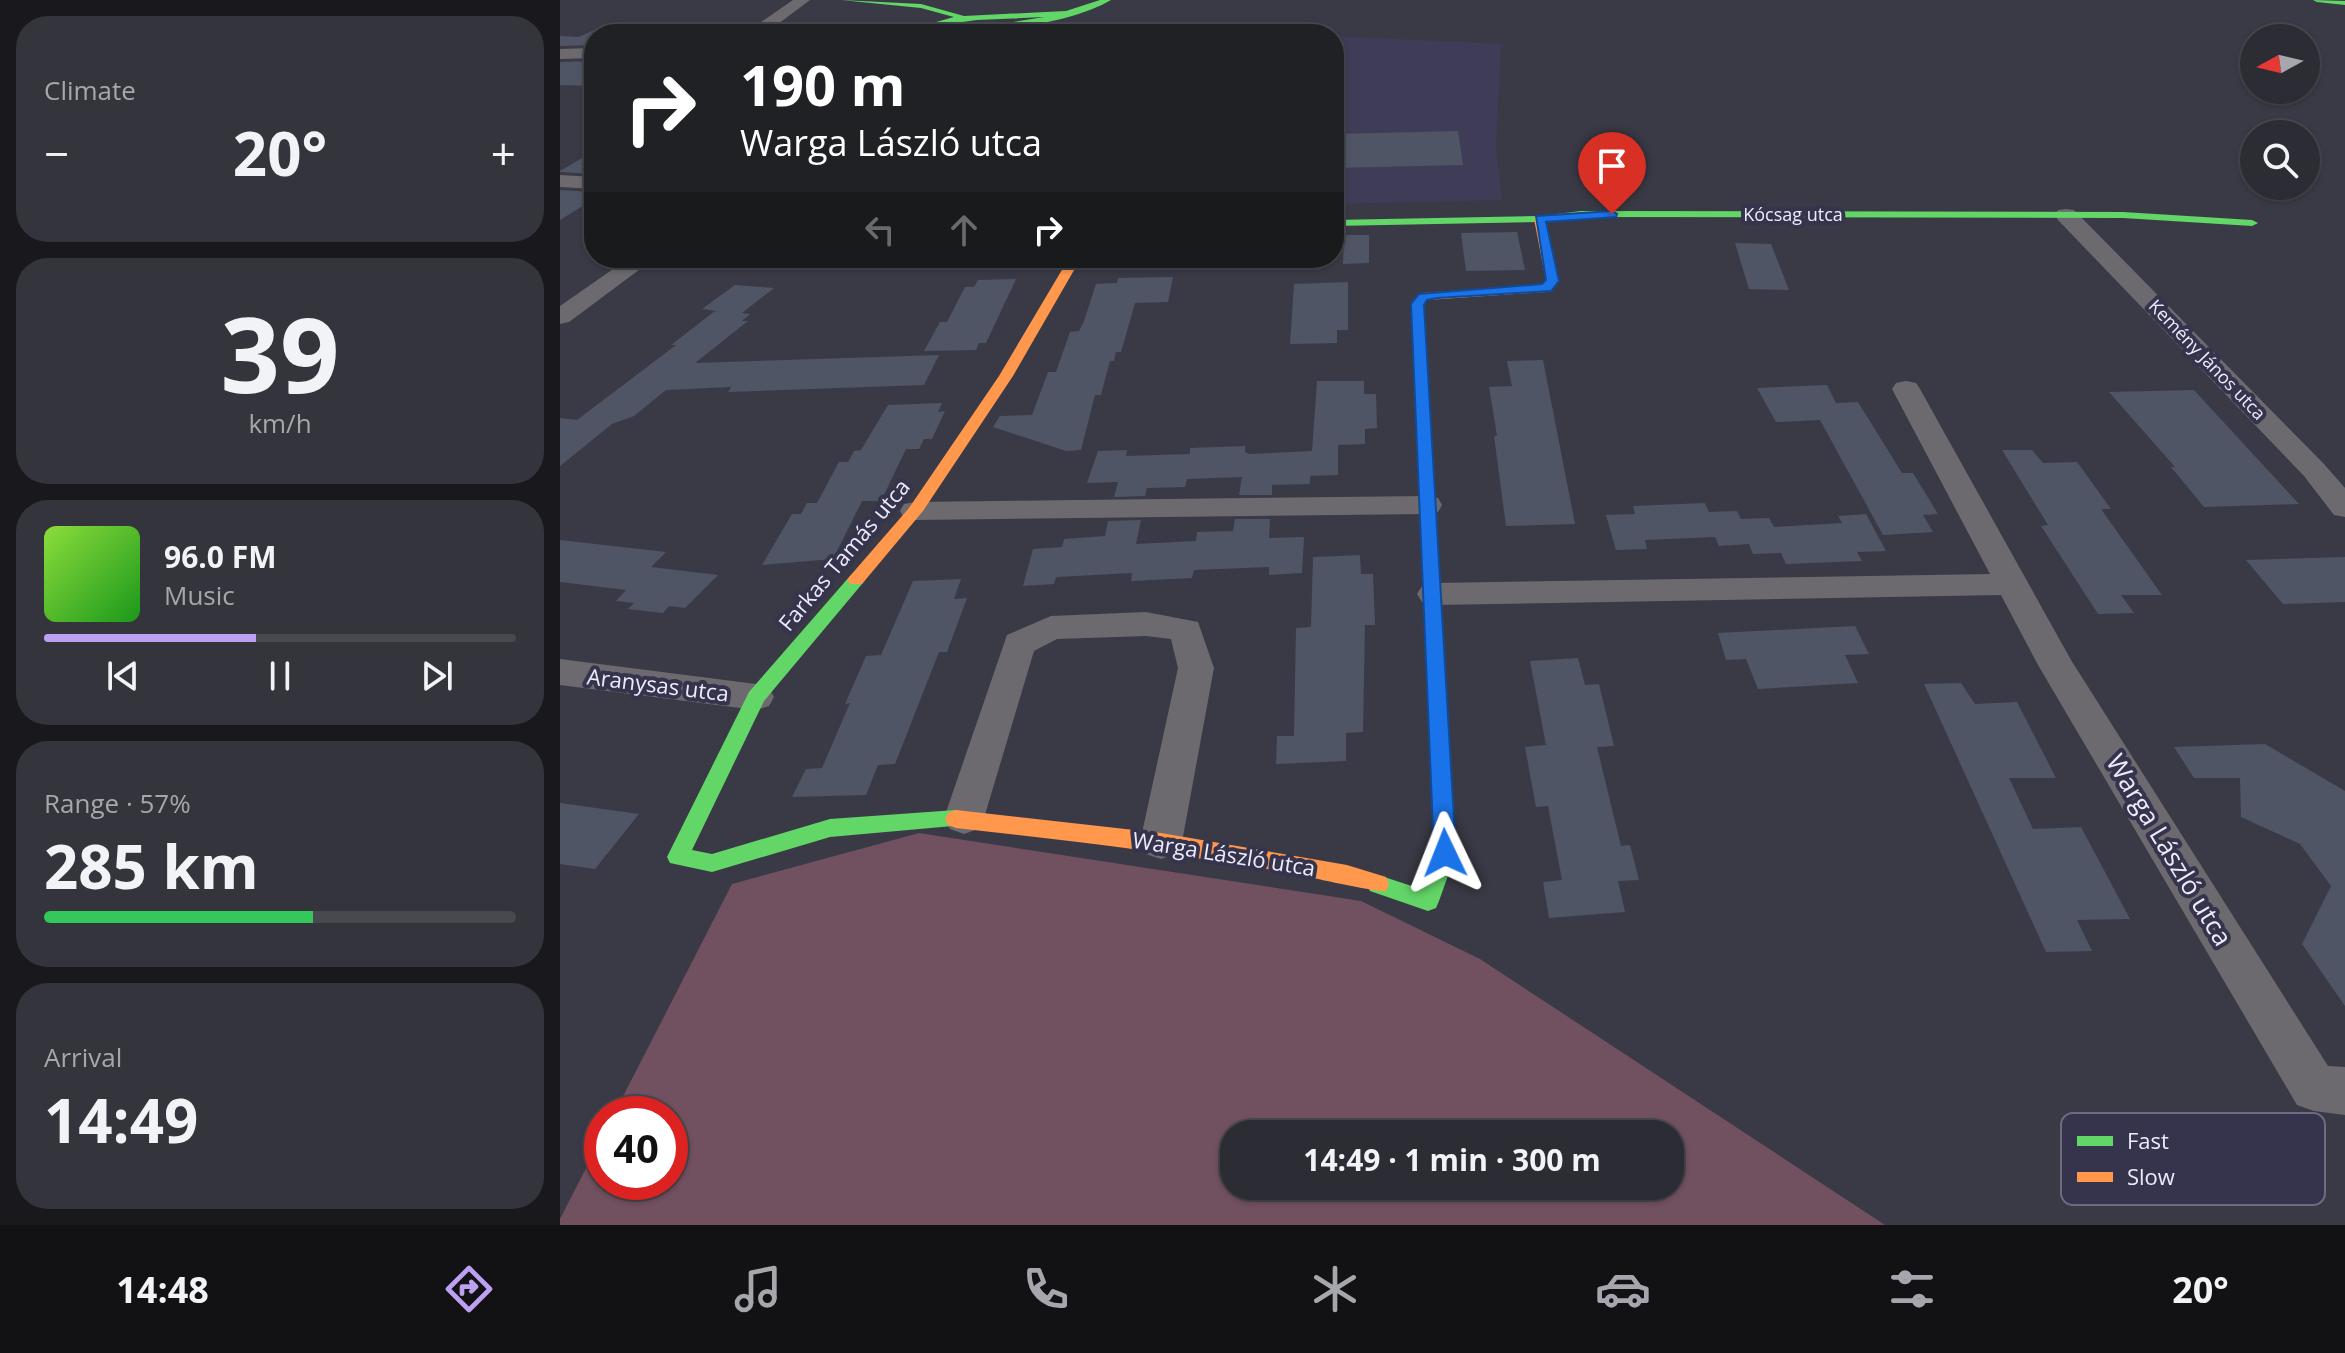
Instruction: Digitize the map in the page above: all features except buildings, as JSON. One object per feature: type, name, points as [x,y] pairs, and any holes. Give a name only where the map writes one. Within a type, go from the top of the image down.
[{"type":"street","points":[[769,24],[803,0]]},
{"type":"street","points":[[845,0],[919,3],[942,24]]},
{"type":"street","points":[[969,24],[1071,13],[1107,0]]},
{"type":"street","points":[[2317,0],[2345,3]]},
{"type":"street","points":[[560,54],[584,53]]},
{"type":"street","points":[[560,181],[584,182]]},
{"type":"street","name":"Kócsag utca","points":[[1344,223],[1540,219],[1581,214],[2145,216],[2252,223]]},
{"type":"street","name":"Kemény János utca","points":[[2066,215],[2314,470],[2345,508]]},
{"type":"street","name":"Warga László utca","points":[[712,863],[830,828],[964,818],[1161,842],[1347,874],[1428,901],[1445,853],[1417,304],[1423,297],[1438,295],[1546,288],[1552,281],[1540,219]]},
{"type":"street","points":[[560,317],[630,268]]},
{"type":"street","name":"Farkas Tamás utca","points":[[712,863],[678,857],[756,697],[915,511],[1006,376],[1069,268]]},
{"type":"street","name":"Warga László utca","points":[[1906,389],[2056,665],[2314,1088],[2345,1091]]},
{"type":"street","points":[[2314,470],[2345,469]]},
{"type":"street","points":[[915,511],[1427,505]]},
{"type":"street","points":[[1434,594],[2011,584]]},
{"type":"street","points":[[964,818],[1019,644],[1051,628],[1146,624],[1186,630],[1196,668],[1161,842]]},
{"type":"street","name":"Aranysas utca","points":[[560,672],[756,697]]},
{"type":"shaded area","points":[[1344,36],[1501,44],[1496,148],[1502,200],[1344,204]]},
{"type":"shaded area","points":[[919,833],[1361,901],[1480,959],[1885,1225],[560,1225],[560,1219],[584,1172],[584,1200],[688,1200],[688,1096],[623,1096],[732,884]]},
{"type":"traffic: fast","points":[[845,0],[921,6],[961,17]]},
{"type":"traffic: fast","points":[[1068,13],[1107,0]]},
{"type":"traffic: fast","points":[[2317,0],[2345,3]]},
{"type":"traffic: fast","points":[[937,24],[977,17],[1068,13]]},
{"type":"traffic: fast","points":[[1020,24],[1068,13]]},
{"type":"traffic: fast","points":[[1344,223],[1540,219],[1581,214],[2123,215],[2252,223]]},
{"type":"traffic: fast","points":[[1378,884],[1428,901],[1445,853],[1422,401]]},
{"type":"traffic: fast","points":[[856,580],[756,697],[678,857],[712,863],[830,828],[956,819]]},
{"type":"traffic: slow","points":[[1422,401],[1417,304],[1423,297],[1438,295],[1546,288],[1552,281],[1540,219]]},
{"type":"traffic: slow","points":[[856,580],[915,511],[1006,376],[1069,268]]},
{"type":"traffic: slow","points":[[956,819],[1161,842],[1347,874],[1378,884]]},
{"type":"route","points":[[1445,853],[1417,304],[1423,297],[1438,295],[1546,288],[1552,281],[1540,219],[1612,214]]}]
